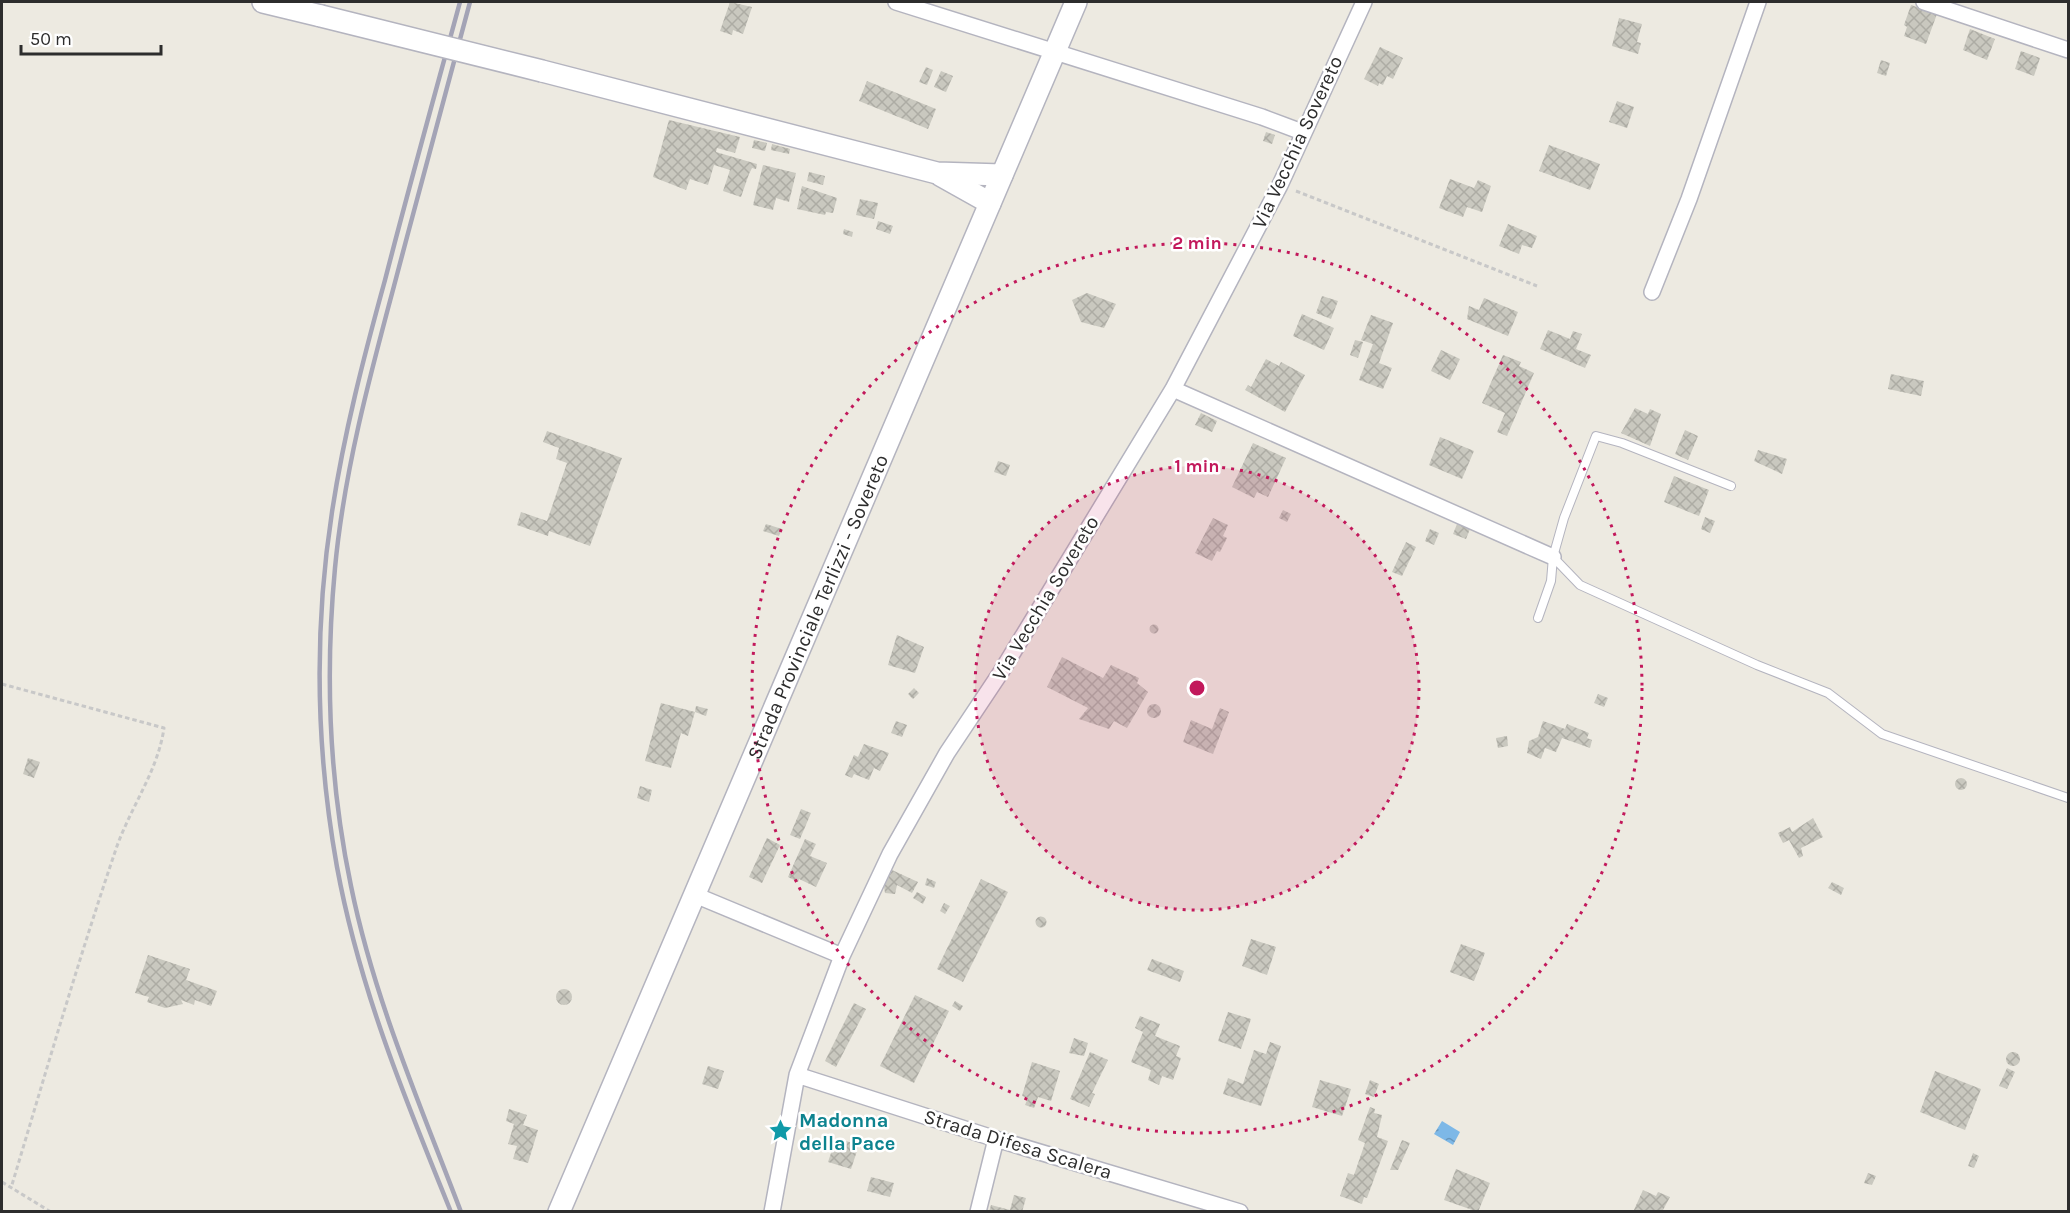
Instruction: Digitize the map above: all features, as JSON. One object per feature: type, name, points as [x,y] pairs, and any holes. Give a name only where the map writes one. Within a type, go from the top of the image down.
[{"type":"street","points":[[263,2],[937,173],[1002,175]]},
{"type":"street","points":[[896,2],[1262,117],[1302,132]]},
{"type":"street","name":"Strada Provinciale Terlizzi - Sovereto","points":[[559,1212],[1076,2]]},
{"type":"street","name":"Via Vecchia Sovereto","points":[[772,1212],[797,1075],[842,956],[890,854],[947,753],[1001,672],[1173,388],[1280,185],[1302,132],[1364,2]]},
{"type":"street","points":[[1652,292],[1689,199],[1758,2]]},
{"type":"street","points":[[1924,2],[2068,50]]},
{"type":"street","points":[[937,173],[990,203]]},
{"type":"street","points":[[1173,388],[1553,557]]},
{"type":"street","points":[[695,896],[842,956]]},
{"type":"street","name":"Strada Difesa Scalera","points":[[797,1075],[996,1139],[1240,1212]]},
{"type":"street","points":[[978,1212],[996,1139]]},
{"type":"lane","points":[[1538,618],[1551,580],[1553,557],[1564,518],[1596,436],[1622,442],[1731,486]]},
{"type":"lane","points":[[1553,557],[1580,585],[1828,693],[1882,734],[2068,798]]},
{"type":"path","points":[[1280,185],[1538,286]]},
{"type":"path","points":[[2,684],[164,728],[161,750],[124,824],[83,945],[11,1188]]},
{"type":"path","points":[[2,1182],[51,1212]]},
{"type":"water","points":[[1442,1121],[1460,1132],[1453,1145],[1434,1134]]},
{"type":"building","points":[[730,2],[752,7],[743,34],[733,30],[732,35],[720,31]]},
{"type":"building","points":[[1911,5],[1937,14],[1926,44],[1904,36],[1907,27],[1904,25]]},
{"type":"building","points":[[1619,18],[1642,24],[1637,42],[1641,43],[1638,54],[1612,46]]},
{"type":"building","points":[[1970,29],[1995,39],[1987,60],[1963,50]]},
{"type":"building","points":[[1380,47],[1403,58],[1393,79],[1387,76],[1383,85],[1379,83],[1378,86],[1364,79]]},
{"type":"building","points":[[2021,51],[2040,58],[2034,76],[2015,69]]},
{"type":"building","points":[[1881,60],[1890,63],[1886,76],[1877,73]]},
{"type":"building","points":[[926,67],[933,70],[927,85],[919,82]]},
{"type":"building","points":[[941,71],[953,76],[946,92],[934,87]]},
{"type":"building","points":[[867,81],[936,109],[928,129],[859,101]]},
{"type":"building","points":[[1617,101],[1634,107],[1627,128],[1609,122]]},
{"type":"building","points":[[669,120],[740,137],[735,153],[717,148],[716,152],[757,164],[756,169],[752,168],[749,174],[741,197],[723,191],[730,170],[714,165],[708,185],[690,179],[686,190],[653,177]]},
{"type":"building","points":[[1266,132],[1275,135],[1272,144],[1263,141]]},
{"type":"building","points":[[754,140],[767,143],[765,151],[752,148]]},
{"type":"building","points":[[772,144],[790,149],[789,154],[771,150]]},
{"type":"building","points":[[1549,145],[1600,164],[1590,190],[1539,171]]},
{"type":"building","points":[[763,165],[796,173],[789,202],[776,198],[773,210],[753,205]]},
{"type":"building","points":[[809,172],[825,176],[823,185],[807,181]]},
{"type":"building","points":[[1450,179],[1474,188],[1478,180],[1491,186],[1482,212],[1467,207],[1463,217],[1439,208]]},
{"type":"building","points":[[802,186],[837,198],[833,213],[826,212],[825,215],[797,209]]},
{"type":"building","points":[[860,199],[878,203],[874,219],[856,215]]},
{"type":"building","points":[[878,221],[893,226],[890,234],[876,229]]},
{"type":"building","points":[[1508,224],[1537,236],[1532,248],[1522,245],[1519,254],[1499,246]]},
{"type":"building","points":[[844,229],[853,232],[852,237],[843,234]]},
{"type":"building","points":[[1087,293],[1116,304],[1104,328],[1081,322],[1072,300]]},
{"type":"building","points":[[1322,296],[1338,301],[1331,319],[1316,313]]},
{"type":"building","points":[[1484,298],[1518,312],[1508,336],[1467,319],[1469,306],[1479,310]]},
{"type":"building","points":[[1302,314],[1334,328],[1324,350],[1293,336]]},
{"type":"building","points":[[1371,315],[1393,323],[1379,363],[1392,368],[1383,389],[1359,380],[1373,344],[1361,340]]},
{"type":"building","points":[[1548,330],[1570,339],[1573,331],[1582,334],[1576,349],[1591,355],[1585,368],[1540,349]]},
{"type":"building","points":[[1355,340],[1363,342],[1358,358],[1350,355]]},
{"type":"building","points":[[1441,350],[1460,359],[1450,380],[1431,371]]},
{"type":"building","points":[[1503,355],[1521,362],[1519,366],[1534,373],[1507,436],[1497,432],[1505,413],[1482,403]]},
{"type":"building","points":[[1266,359],[1279,366],[1281,362],[1305,375],[1285,412],[1245,390],[1248,385],[1251,387]]},
{"type":"building","points":[[1891,374],[1924,381],[1921,396],[1888,389]]},
{"type":"building","points":[[1635,408],[1648,414],[1650,409],[1661,414],[1650,446],[1621,433]]},
{"type":"building","points":[[1201,413],[1217,421],[1212,432],[1195,425]]},
{"type":"building","points":[[1685,430],[1698,436],[1688,460],[1675,454]]},
{"type":"building","points":[[547,431],[622,458],[590,546],[549,531],[548,536],[517,525],[521,512],[547,521],[567,463],[556,459],[559,448],[543,442]]},
{"type":"building","points":[[1440,437],[1474,451],[1462,479],[1429,465]]},
{"type":"building","points":[[1253,443],[1286,458],[1268,497],[1257,492],[1254,498],[1232,487]]},
{"type":"building","points":[[1758,450],[1787,459],[1782,474],[1754,461]]},
{"type":"building","points":[[998,461],[1010,465],[1006,476],[994,472]]},
{"type":"building","points":[[1674,476],[1709,490],[1699,516],[1664,502]]},
{"type":"building","points":[[1283,510],[1291,514],[1287,522],[1279,518]]},
{"type":"building","points":[[1705,517],[1715,521],[1710,533],[1701,529]]},
{"type":"building","points":[[1213,518],[1228,525],[1223,536],[1227,538],[1212,561],[1195,553]]},
{"type":"building","points":[[766,524],[782,529],[779,536],[763,531]]},
{"type":"building","points":[[1457,524],[1470,529],[1466,539],[1453,534]]},
{"type":"building","points":[[1430,529],[1439,533],[1434,545],[1425,541]]},
{"type":"building","points":[[1406,542],[1416,547],[1402,576],[1392,572]]},
{"type":"building","points":[[1154,625],[1158,629],[1154,633],[1150,629]]},
{"type":"building","points":[[897,635],[924,647],[915,673],[888,665]]},
{"type":"building","points":[[1062,657],[1103,678],[1111,665],[1139,678],[1137,683],[1148,692],[1127,728],[1114,721],[1109,729],[1079,719],[1088,708],[1047,687]]},
{"type":"building","points":[[914,688],[919,693],[913,699],[908,694]]},
{"type":"building","points":[[1598,694],[1608,698],[1604,707],[1594,703]]},
{"type":"building","points":[[661,703],[695,712],[688,736],[681,733],[671,768],[645,761]]},
{"type":"building","points":[[1151,704],[1157,704],[1161,711],[1157,718],[1151,718],[1147,714],[1147,708]]},
{"type":"building","points":[[696,706],[708,709],[706,716],[695,712]]},
{"type":"building","points":[[1220,708],[1229,712],[1213,754],[1183,742],[1191,720],[1212,729]]},
{"type":"building","points":[[896,721],[907,725],[902,737],[891,733]]},
{"type":"building","points":[[1543,721],[1565,729],[1567,724],[1589,733],[1587,738],[1592,740],[1590,748],[1562,738],[1556,752],[1545,748],[1541,759],[1527,753],[1529,741],[1538,737]]},
{"type":"building","points":[[1507,736],[1508,746],[1498,748],[1496,738]]},
{"type":"building","points":[[864,744],[889,753],[880,771],[874,768],[869,780],[854,774],[852,778],[845,775],[854,755],[858,757]]},
{"type":"building","points":[[28,758],[40,762],[34,778],[23,774]]},
{"type":"building","points":[[1963,778],[1966,779],[1966,789],[1959,790],[1956,789],[1955,782],[1956,779]]},
{"type":"building","points":[[640,786],[652,790],[649,802],[637,798]]},
{"type":"building","points":[[801,809],[811,813],[800,839],[790,835]]},
{"type":"building","points":[[1813,818],[1823,837],[1801,848],[1803,856],[1799,858],[1789,840],[1783,843],[1778,833],[1790,827],[1792,832]]},
{"type":"building","points":[[767,838],[780,845],[762,883],[749,877]]},
{"type":"building","points":[[805,839],[816,844],[810,856],[827,863],[816,887],[799,879],[798,882],[788,877]]},
{"type":"building","points":[[892,870],[918,882],[912,893],[897,885],[895,894],[885,893],[884,887]]},
{"type":"building","points":[[927,878],[936,882],[934,888],[925,885]]},
{"type":"building","points":[[981,879],[1008,892],[963,982],[937,969]]},
{"type":"building","points":[[1832,882],[1844,888],[1841,895],[1828,888]]},
{"type":"building","points":[[917,892],[926,897],[923,904],[913,898]]},
{"type":"building","points":[[944,903],[950,906],[945,914],[940,911]]},
{"type":"building","points":[[1041,917],[1045,918],[1045,926],[1041,927],[1037,926],[1036,922],[1037,918]]},
{"type":"building","points":[[1251,939],[1276,947],[1267,975],[1242,966]]},
{"type":"building","points":[[1461,944],[1485,953],[1474,981],[1450,972]]},
{"type":"building","points":[[148,955],[190,969],[186,980],[217,991],[211,1006],[195,1000],[194,1005],[181,1000],[183,1004],[165,1008],[147,1002],[149,997],[135,993]]},
{"type":"building","points":[[1152,959],[1184,971],[1180,982],[1147,970]]},
{"type":"building","points":[[564,989],[572,997],[564,1005],[556,997]]},
{"type":"building","points":[[915,995],[949,1011],[914,1083],[880,1066]]},
{"type":"building","points":[[955,1001],[963,1006],[960,1011],[952,1006]]},
{"type":"building","points":[[854,1003],[866,1009],[836,1067],[825,1061]]},
{"type":"building","points":[[1228,1012],[1251,1019],[1241,1049],[1218,1041]]},
{"type":"building","points":[[1140,1016],[1160,1024],[1155,1036],[1180,1046],[1176,1056],[1181,1058],[1173,1080],[1162,1076],[1159,1085],[1148,1080],[1151,1070],[1131,1062],[1143,1032],[1135,1028]]},
{"type":"building","points":[[1074,1038],[1088,1043],[1084,1056],[1069,1053]]},
{"type":"building","points":[[1270,1042],[1281,1046],[1261,1106],[1223,1094],[1228,1078],[1243,1084],[1254,1050],[1266,1054]]},
{"type":"building","points":[[1090,1052],[1108,1060],[1092,1093],[1095,1094],[1089,1107],[1070,1099]]},
{"type":"building","points":[[2013,1052],[2018,1054],[2020,1059],[2018,1064],[2013,1066],[2008,1064],[2006,1059],[2008,1054]]},
{"type":"building","points":[[1032,1062],[1060,1071],[1051,1101],[1038,1097],[1034,1108],[1025,1105],[1028,1098],[1022,1096]]},
{"type":"building","points":[[708,1066],[724,1071],[718,1089],[702,1084]]},
{"type":"building","points":[[2007,1068],[2015,1072],[2007,1089],[1999,1086]]},
{"type":"building","points":[[1935,1071],[1981,1089],[1965,1130],[1920,1112]]},
{"type":"building","points":[[1320,1080],[1351,1089],[1342,1116],[1312,1107]]},
{"type":"building","points":[[1370,1080],[1379,1084],[1374,1097],[1365,1094]]},
{"type":"building","points":[[1370,1107],[1375,1109],[1374,1113],[1382,1115],[1377,1137],[1388,1141],[1367,1198],[1364,1197],[1362,1204],[1340,1196],[1348,1173],[1354,1175],[1365,1143],[1358,1140]]},
{"type":"building","points":[[509,1109],[527,1115],[523,1125],[538,1130],[528,1163],[513,1159],[517,1146],[508,1144],[514,1124],[506,1121]]},
{"type":"building","points":[[836,1138],[859,1145],[851,1169],[828,1162]]},
{"type":"building","points":[[1402,1140],[1410,1143],[1398,1170],[1390,1170]]},
{"type":"building","points":[[1973,1153],[1979,1156],[1974,1168],[1968,1166]]},
{"type":"building","points":[[1456,1169],[1490,1183],[1478,1212],[1444,1200]]},
{"type":"building","points":[[1868,1173],[1876,1176],[1872,1185],[1864,1183]]},
{"type":"building","points":[[871,1177],[894,1183],[890,1197],[867,1191]]},
{"type":"building","points":[[1643,1190],[1656,1196],[1658,1192],[1670,1197],[1662,1212],[1633,1212]]},
{"type":"building","points":[[1014,1195],[1026,1198],[1022,1212],[989,1212],[991,1205],[1010,1210]]},
{"type":"railway","points":[[451,1212],[385,1042],[346,912],[330,823],[325,779],[321,734],[320,645],[326,556],[337,482],[349,424],[370,337],[460,2]]},
{"type":"railway","points":[[461,1212],[385,1010],[351,886],[334,767],[330,648],[339,532],[351,461],[376,356],[470,2]]},
{"type":"place","name":"Madonna della Pace","points":[[781,1131]]}]
